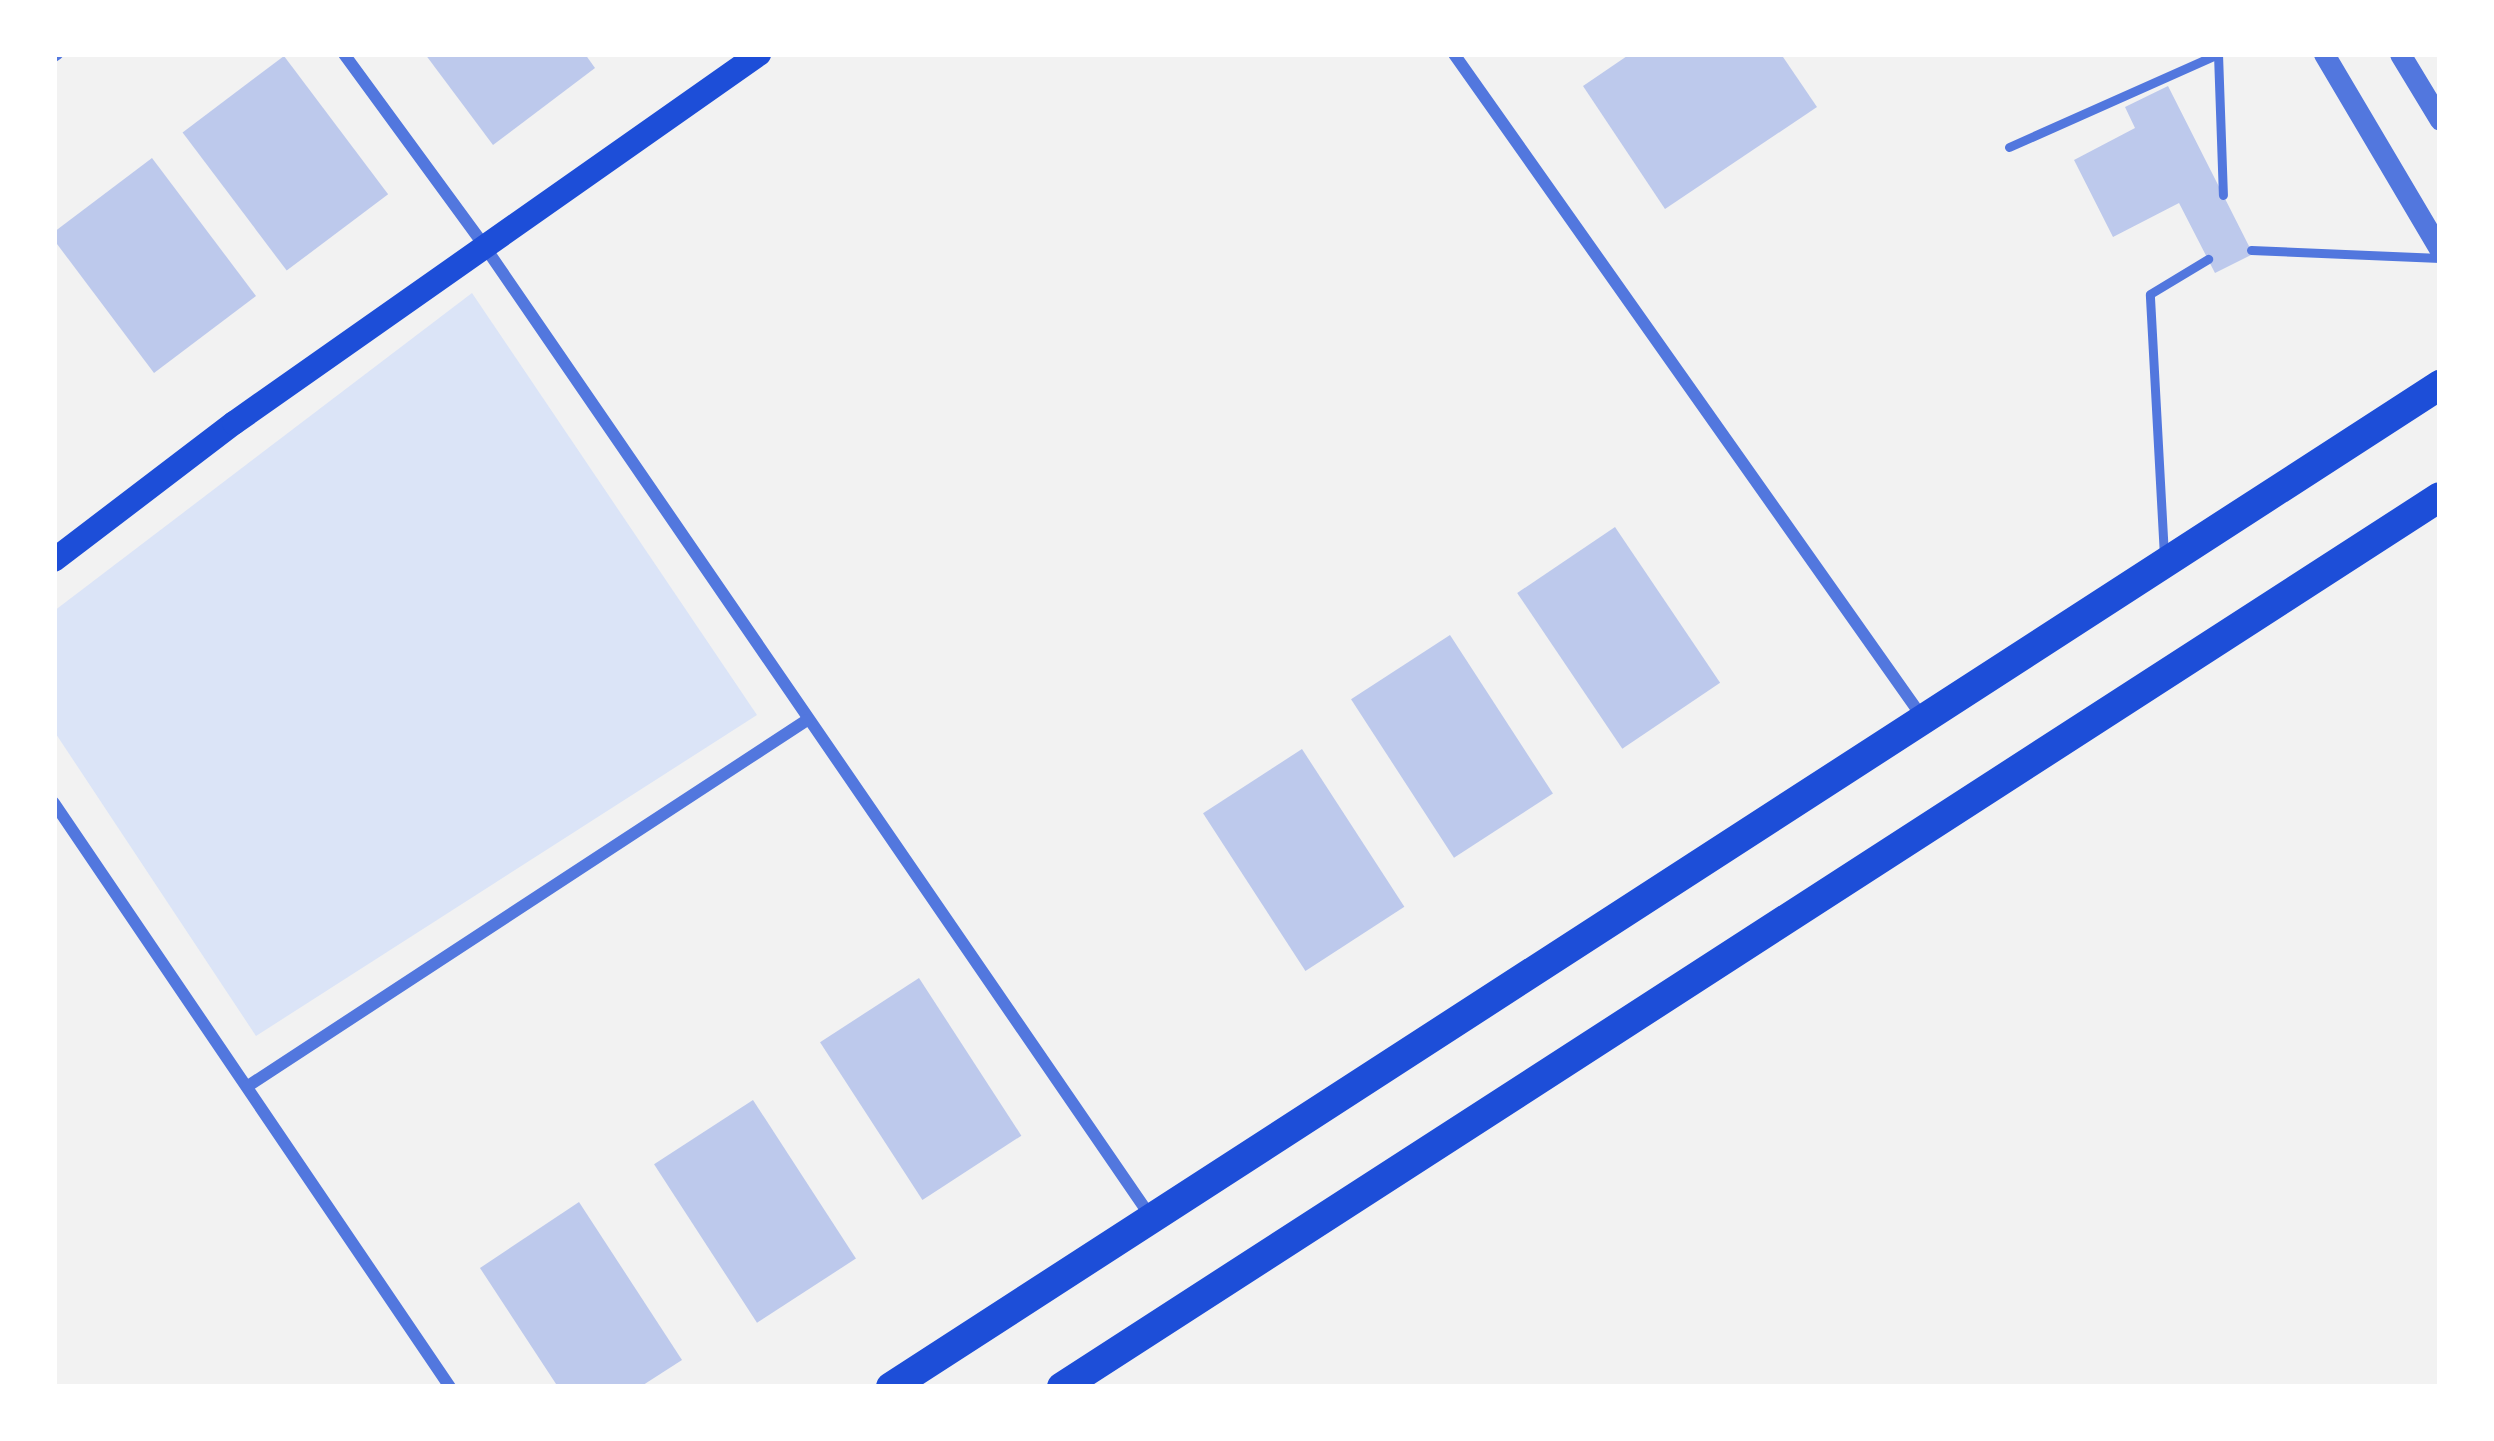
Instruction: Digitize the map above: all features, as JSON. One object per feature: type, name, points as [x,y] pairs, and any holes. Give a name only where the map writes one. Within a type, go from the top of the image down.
[{"type":"highway","points":[[891,1387],[2440,385]]},
{"type":"highway","points":[[1062,1387],[2440,497]]},
{"type":"main road","points":[[54,560],[234,423],[759,54]]},
{"type":"street","points":[[344,54],[485,247],[1152,1218]]},
{"type":"street","points":[[1454,54],[1924,718]]},
{"type":"street","points":[[2324,54],[2440,254]]},
{"type":"street","points":[[2400,54],[2440,120]]},
{"type":"street","points":[[248,1086],[807,720]]},
{"type":"street","points":[[54,803],[450,1387]]},
{"type":"lane","points":[[2009,147],[2218,54],[2222,195]]},
{"type":"lane","points":[[2251,250],[2440,254]]},
{"type":"lane","points":[[2164,563],[2150,293],[2208,259]]},
{"type":"shaded area","points":[[472,293],[757,715],[256,1036],[54,731],[54,611]]},
{"type":"building","points":[[425,54],[585,54],[595,68],[493,145]]},
{"type":"building","points":[[1630,54],[1781,54],[1817,107],[1665,209],[1583,86]]},
{"type":"building","points":[[284,56],[388,194],[287,271],[183,132]]},
{"type":"building","points":[[2168,86],[2253,254],[2215,273],[2179,203],[2113,237],[2074,160],[2135,128],[2125,107]]},
{"type":"building","points":[[152,158],[256,296],[154,373],[54,240],[54,232]]},
{"type":"building","points":[[1615,527],[1720,683],[1622,749],[1517,593]]},
{"type":"building","points":[[1450,635],[1553,794],[1454,858],[1351,699]]},
{"type":"building","points":[[1302,749],[1404,907],[1305,971],[1203,813]]},
{"type":"building","points":[[919,978],[1021,1136],[922,1200],[820,1042]]},
{"type":"building","points":[[753,1100],[856,1259],[757,1323],[654,1164]]},
{"type":"building","points":[[579,1202],[682,1360],[640,1387],[558,1387],[480,1268]]}]
